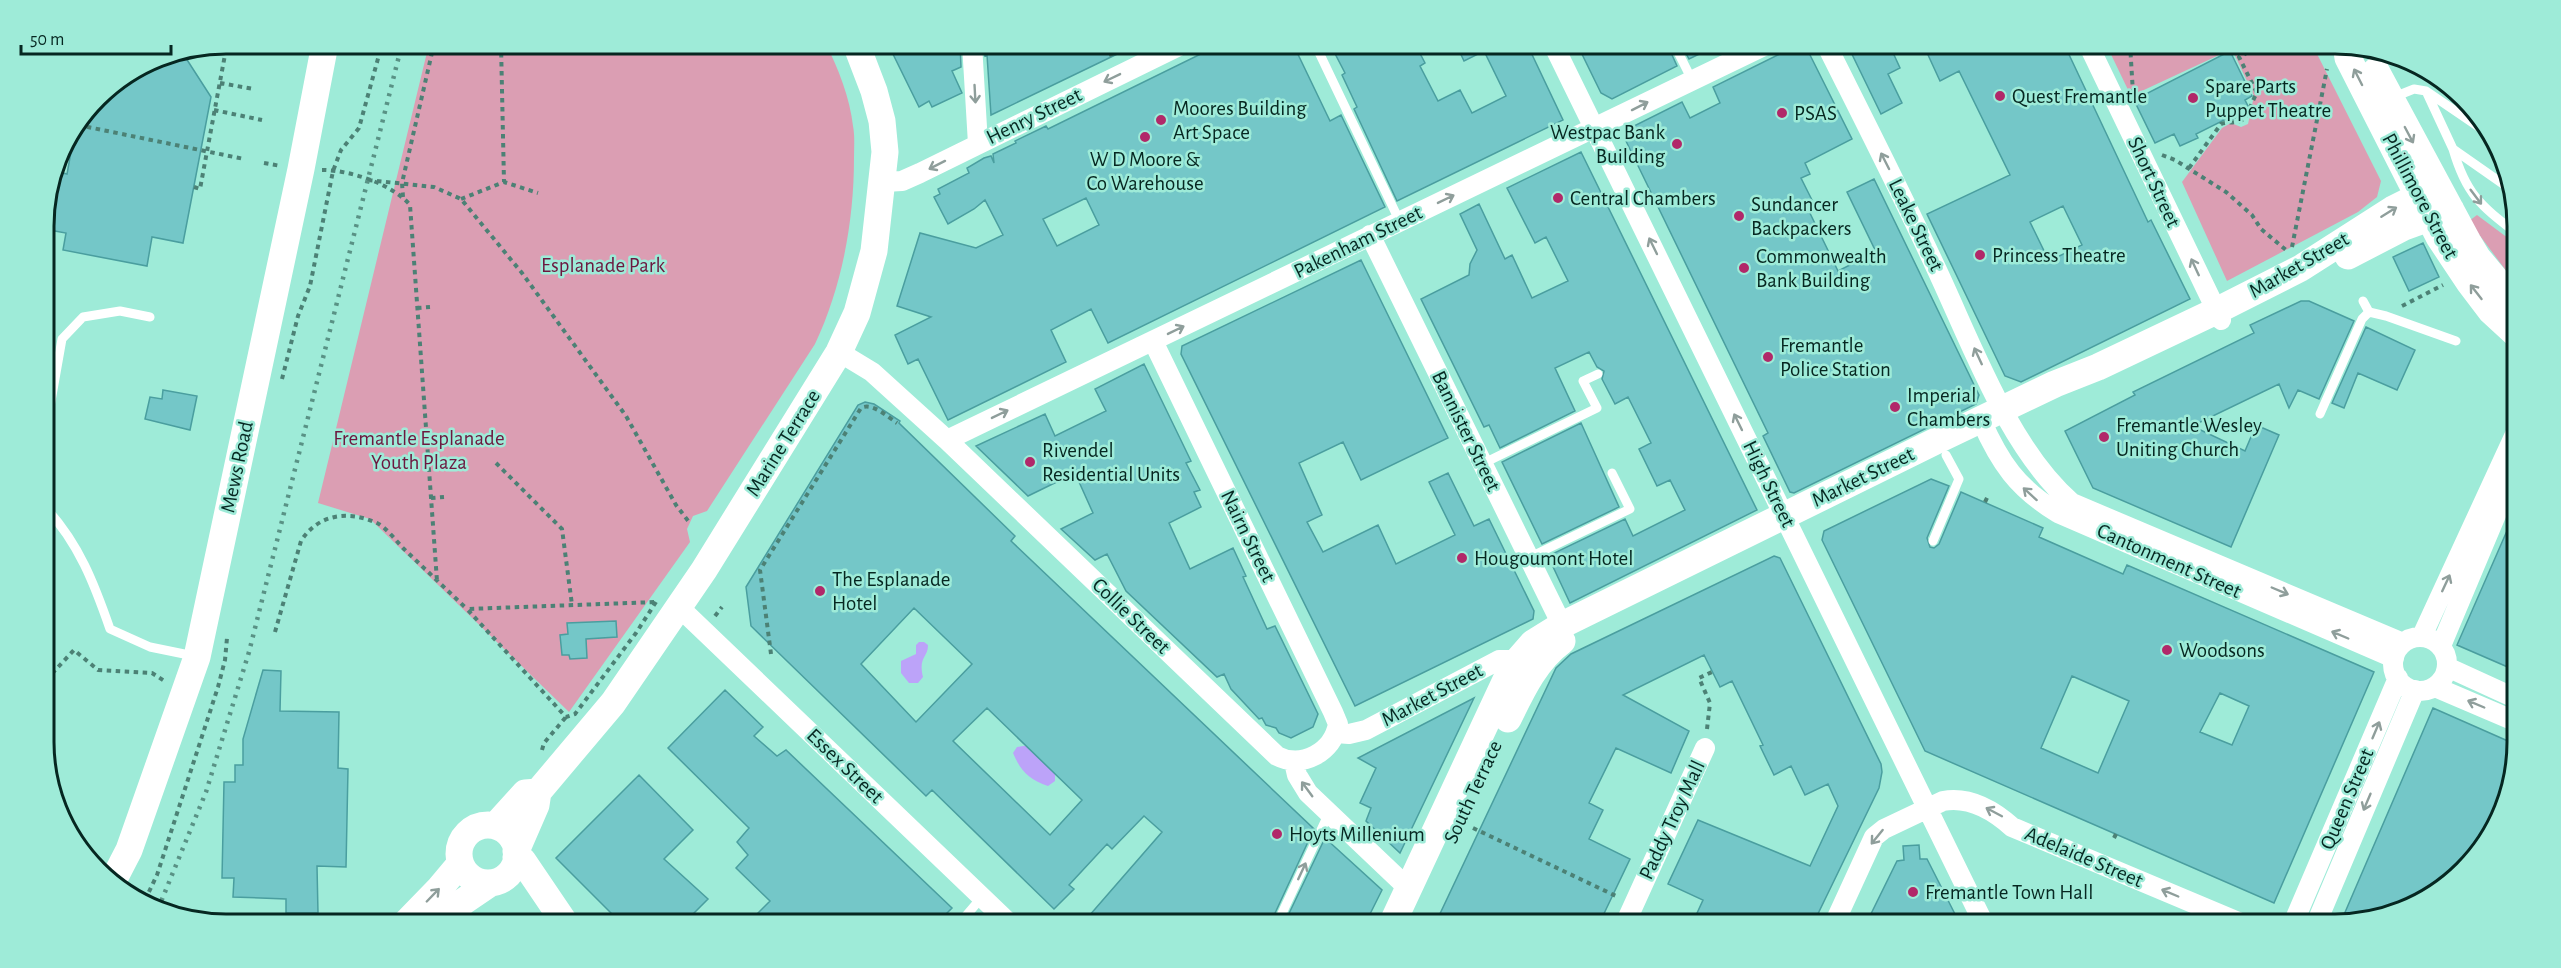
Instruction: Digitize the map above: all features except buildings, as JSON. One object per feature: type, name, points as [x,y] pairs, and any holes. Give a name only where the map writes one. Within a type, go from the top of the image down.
[{"type":"street","name":"Mews Road","points":[[117,874],[129,850],[196,657],[301,170],[323,54]]},
{"type":"street","name":"Marine Terrace","points":[[451,914],[464,901],[513,868],[516,854],[536,805],[538,792],[612,703],[680,607],[839,352],[857,313],[874,251],[884,182],[885,152],[882,122],[874,91],[860,54]]},
{"type":"street","points":[[973,54],[978,144]]},
{"type":"street","name":"Henry Street","points":[[884,182],[902,181],[1162,54]]},
{"type":"street","name":"High Street","points":[[1558,54],[1979,914]]},
{"type":"street","name":"Pakenham Street","points":[[947,440],[1747,54]]},
{"type":"street","name":"Leake Street","points":[[1831,54],[1907,205],[1995,421]]},
{"type":"street","name":"Short Street","points":[[2093,54],[2218,315]]},
{"type":"street","name":"Phillimore Street","points":[[2337,54],[2348,58],[2382,104],[2434,202],[2507,292]]},
{"type":"street","name":"Phillimore Street","points":[[2368,57],[2382,104]]},
{"type":"street","name":"Market Street","points":[[1528,660],[1533,643],[1562,625],[1946,455],[2055,384],[2218,315],[2301,268],[2434,202]]},
{"type":"street","name":"Phillimore Street","points":[[2434,202],[2439,237],[2469,282],[2491,310],[2507,325]]},
{"type":"street","name":"Bannister Street","points":[[1370,236],[1562,625]]},
{"type":"street","name":"Nairn Street","points":[[1153,341],[1334,712],[1338,724],[1336,733]]},
{"type":"street","name":"Collie Street","points":[[839,352],[872,372],[947,440],[1277,756],[1294,762]]},
{"type":"street","name":"Market Street","points":[[1336,733],[1349,734],[1366,730],[1499,660],[1528,660],[1549,651],[1573,634],[1788,523],[1995,421]]},
{"type":"street","name":"Cantonment Street","points":[[1995,421],[2072,502],[2406,646]]},
{"type":"street","name":"Cantonment Street","points":[[1995,421],[2005,465],[2019,484],[2058,513],[2406,646]]},
{"type":"street","points":[[2406,646],[2433,639],[2441,646],[2446,656],[2447,667],[2443,679],[2435,687],[2425,691],[2415,690],[2406,686],[2398,678],[2394,669],[2507,449]]},
{"type":"street","points":[[2441,646],[2507,489]]},
{"type":"street","name":"Essex Street","points":[[680,607],[1000,914]]},
{"type":"street","name":"South Terrace","points":[[1397,914],[1528,660]]},
{"type":"street","name":"South Terrace","points":[[1415,914],[1522,690],[1528,660]]},
{"type":"street","points":[[2447,667],[2507,694]]},
{"type":"street","name":"Queen Street","points":[[2295,914],[2398,678]]},
{"type":"street","points":[[2435,687],[2507,718]]},
{"type":"street","name":"Queen Street","points":[[2319,914],[2415,690]]},
{"type":"street","points":[[1336,733],[1330,744],[1320,752],[1294,762],[1297,775],[1308,793],[1409,889]]},
{"type":"street","name":"Paddy Troy Mall","points":[[1630,914],[1705,748]]},
{"type":"street","name":"Marine Terrace","points":[[496,825],[525,794],[538,792]]},
{"type":"street","name":"Adelaide Street","points":[[1839,914],[1874,837],[1884,829],[1927,808],[1952,799],[1997,813],[2012,827],[2219,914]]},
{"type":"street","points":[[415,914],[460,864],[462,842],[468,833],[476,827],[496,825],[506,832],[516,854],[559,914]]},
{"type":"street","points":[[460,864],[471,878],[494,882],[549,914]]},
{"type":"lane","points":[[1320,54],[1400,222]]},
{"type":"lane","points":[[1679,54],[1692,80]]},
{"type":"lane","points":[[2382,104],[2414,89],[2426,91],[2472,122]]},
{"type":"lane","points":[[2426,91],[2453,149],[2461,175],[2476,200],[2507,226]]},
{"type":"lane","points":[[2453,149],[2502,184]]},
{"type":"lane","points":[[2363,301],[2369,312],[2456,341]]},
{"type":"lane","points":[[54,384],[62,339],[83,317],[120,311],[150,316]]},
{"type":"lane","points":[[2320,414],[2362,319],[2369,312]]},
{"type":"lane","points":[[1482,464],[1597,408],[1583,381],[1598,374]]},
{"type":"lane","points":[[1933,541],[1959,478],[1946,455]]},
{"type":"lane","points":[[1528,558],[1630,509],[1612,473]]},
{"type":"lane","points":[[54,517],[61,524],[90,572],[110,629],[150,647],[196,657]]},
{"type":"lane","points":[[1282,914],[1329,813]]},
{"type":"lane","points":[[968,914],[982,897]]},
{"type":"path","points":[[194,187],[200,189],[225,54]]},
{"type":"path","points":[[379,54],[359,128],[341,150],[333,171],[369,180],[434,187],[460,199],[522,273],[626,416],[676,505],[689,522]]},
{"type":"path","points":[[403,197],[402,183],[432,54]]},
{"type":"path","points":[[501,54],[504,182]]},
{"type":"path","points":[[2127,96],[2134,92],[2131,54]]},
{"type":"path","points":[[2189,168],[2221,124],[2241,122],[2247,116],[2250,103],[2257,93],[2239,57],[2245,54]]},
{"type":"path","points":[[2160,154],[2189,168],[2226,192],[2252,215],[2261,229],[2291,254],[2337,54]]},
{"type":"path","points":[[220,82],[254,89]]},
{"type":"path","points":[[213,112],[262,120]]},
{"type":"path","points":[[86,127],[244,159]]},
{"type":"path","points":[[264,163],[284,167]]},
{"type":"path","points":[[369,180],[403,197],[410,206],[437,581]]},
{"type":"path","points":[[460,199],[504,182],[538,193]]},
{"type":"path","points":[[2385,316],[2447,283]]},
{"type":"path","points":[[417,308],[430,307]]},
{"type":"path","points":[[771,654],[760,570],[861,408],[865,405],[872,407],[899,424]]},
{"type":"path","points":[[496,463],[562,529],[572,605]]},
{"type":"path","points":[[1985,502],[1988,496]]},
{"type":"path","points":[[431,498],[444,497]]},
{"type":"path","points":[[275,632],[301,542],[308,530],[327,518],[352,516],[379,524],[467,609],[566,717],[575,714],[636,633],[656,602],[467,609]]},
{"type":"path","points":[[54,671],[74,650],[98,670],[152,673],[169,684]]},
{"type":"path","points":[[1705,748],[1710,703],[1699,678],[1712,672]]},
{"type":"path","points":[[1473,828],[1634,904]]},
{"type":"green space","name":"Esplanade Park","points":[[427,54],[831,54],[849,105],[854,134],[854,158],[852,206],[845,253],[824,322],[815,344],[707,511],[693,516],[687,529],[690,542],[569,712],[370,519],[318,503]]},
{"type":"green space","points":[[2111,54],[2221,54],[2131,96]]},
{"type":"green space","points":[[2234,54],[2317,54],[2381,181],[2377,197],[2358,212],[2227,281],[2182,182],[2222,128],[2231,123],[2241,127],[2248,124],[2254,96]]},
{"type":"green space","points":[[2477,215],[2507,237],[2507,272],[2469,221]]},
{"type":"shaded area","points":[[919,642],[928,645],[922,662],[923,677],[918,683],[909,683],[901,673],[901,661],[916,654],[916,645]]},
{"type":"shaded area","points":[[1030,745],[1055,771],[1055,781],[1048,786],[1026,774],[1013,753],[1017,747]]},
{"type":"railway","points":[[161,901],[206,792],[249,652],[399,54]]},
{"type":"place","name":"Quest Fremantle","points":[[2000,96]]},
{"type":"place","name":"Spare Parts Puppet Theatre","points":[[2193,98]]},
{"type":"place","name":"PSAS","points":[[1782,113]]},
{"type":"place","name":"Moores Building Art Space","points":[[1161,120]]},
{"type":"place","name":"W D Moore & Co Warehouse","points":[[1145,137]]},
{"type":"place","name":"Westpac Bank Building","points":[[1677,144]]},
{"type":"place","name":"Central Chambers","points":[[1558,198]]},
{"type":"place","name":"Sundancer Backpackers","points":[[1739,216]]},
{"type":"place","name":"Princess Theatre","points":[[1980,255]]},
{"type":"place","name":"Commonwealth Bank Building","points":[[1744,268]]},
{"type":"place","name":"Fremantle Police Station","points":[[1768,357]]},
{"type":"place","name":"Imperial Chambers","points":[[1895,407]]},
{"type":"place","name":"Fremantle Wesley Uniting Church","points":[[2104,437]]},
{"type":"place","name":"Rivendel Residential Units","points":[[1030,462]]},
{"type":"place","name":"Hougoumont Hotel","points":[[1462,558]]},
{"type":"place","name":"The Esplanade Hotel","points":[[820,591]]},
{"type":"place","name":"Woodsons","points":[[2167,650]]},
{"type":"place","name":"Hoyts Millenium","points":[[1277,834]]},
{"type":"place","name":"Fremantle Town Hall","points":[[1913,892]]},
{"type":"park label","name":"Fremantle Esplanade Youth Plaza","points":[[419,450]]}]
